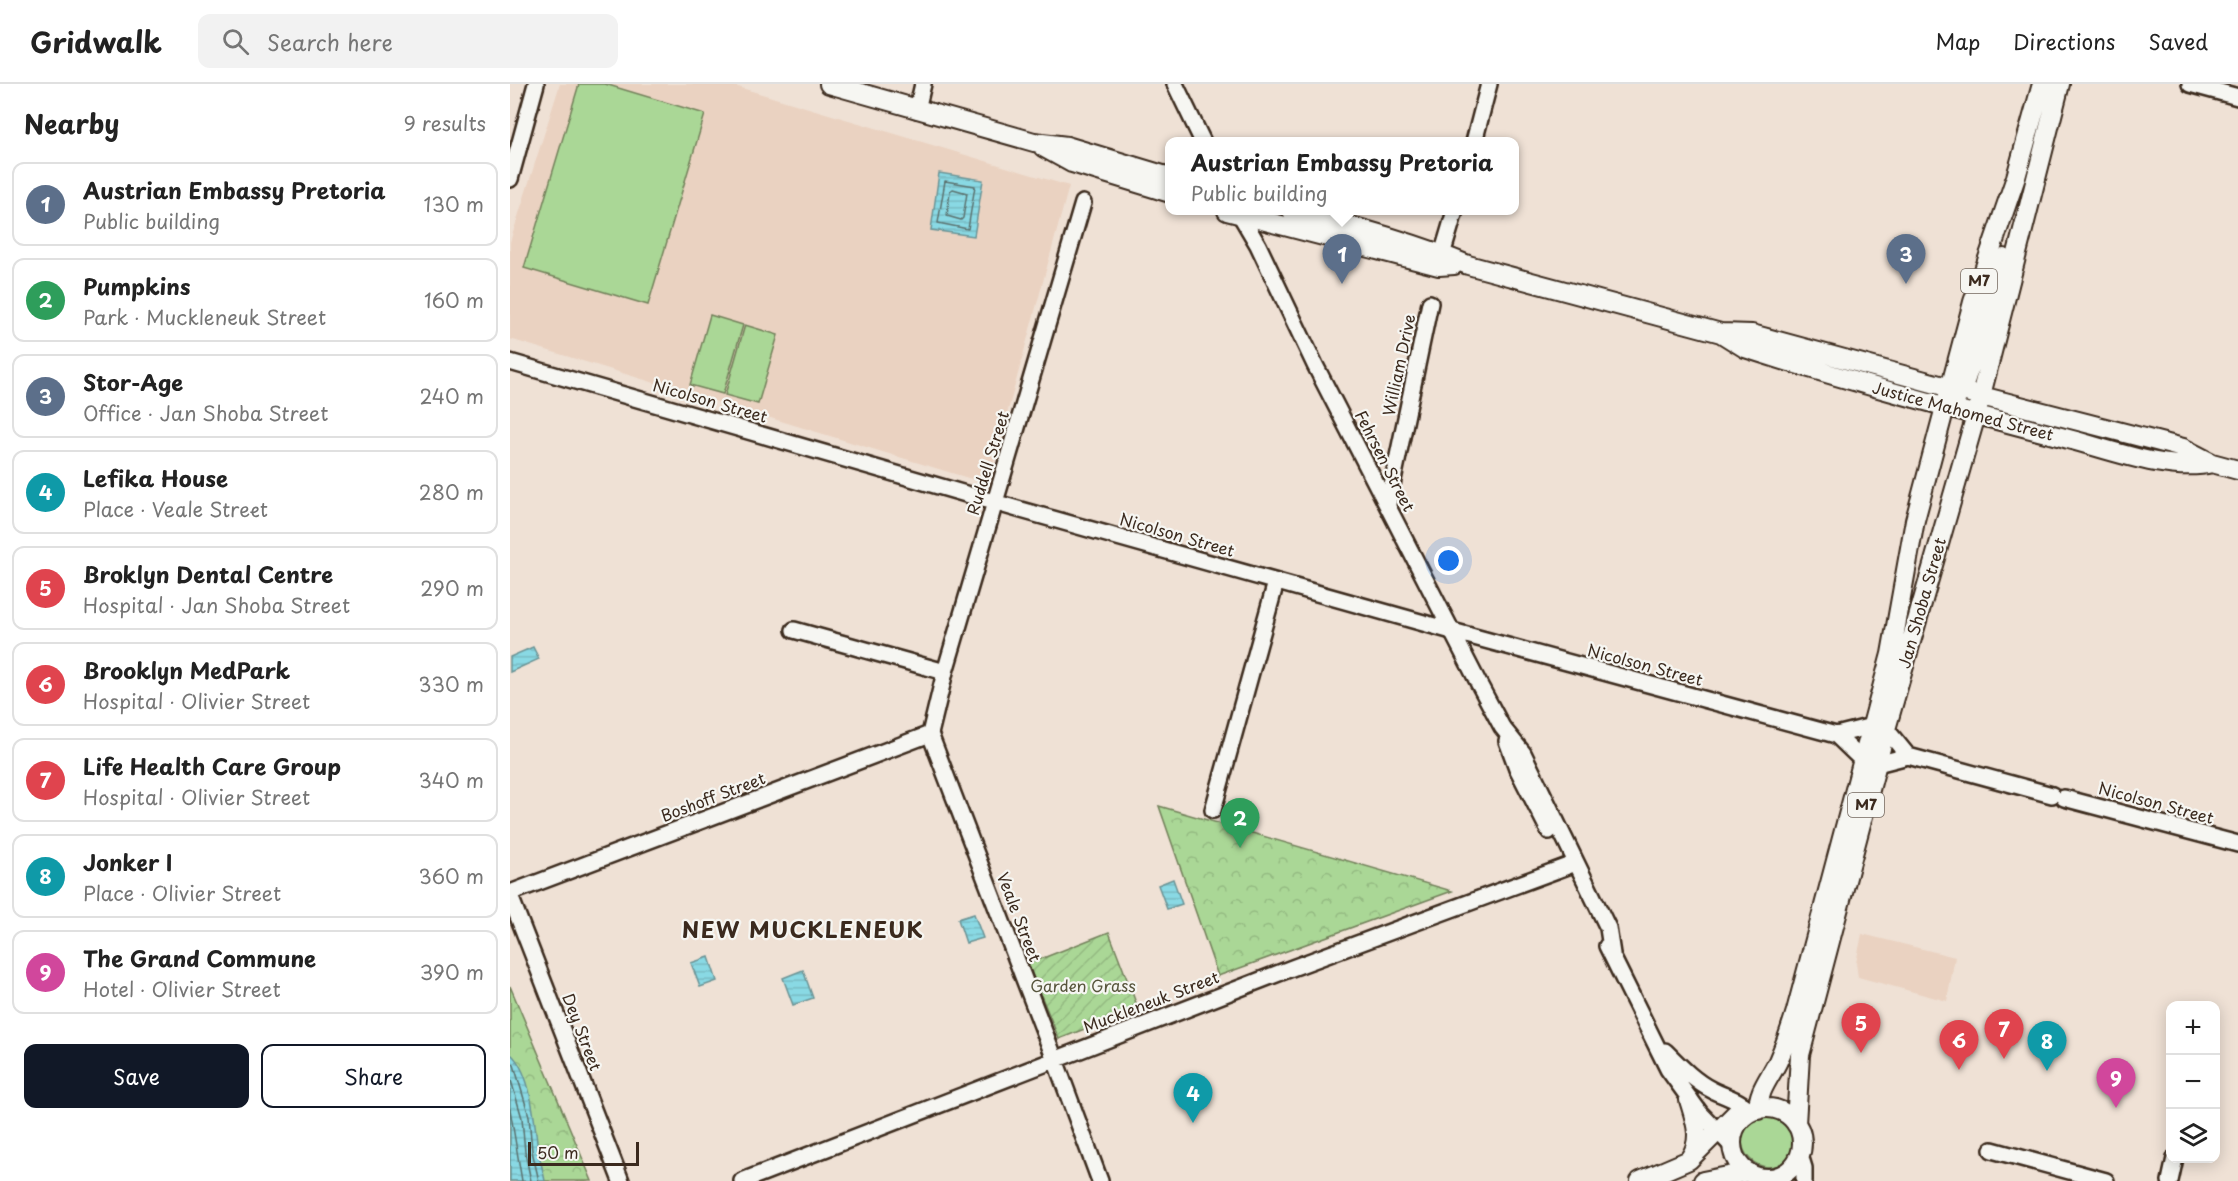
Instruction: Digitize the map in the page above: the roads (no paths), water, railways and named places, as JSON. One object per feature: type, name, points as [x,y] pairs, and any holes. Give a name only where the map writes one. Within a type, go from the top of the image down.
[{"type":"main road","points":[[829,84],[1034,142],[1067,146],[1165,175]]},
{"type":"main road","name":"Jan Shoba Street","points":[[1879,727],[1915,520],[1946,407],[1956,390],[1983,268],[2016,177],[2042,84]]},
{"type":"main road","name":"Jan Shoba Street","points":[[1796,1124],[1797,1074],[1800,1055],[1879,727],[1976,415],[2060,84]]},
{"type":"main road","points":[[1034,142],[1072,163],[1165,191]]},
{"type":"main road","name":"Justice Mahomed Street","points":[[1248,215],[1468,265],[1721,333],[1752,334],[1956,390],[2183,448],[2212,463],[2238,470]]},
{"type":"main road","name":"Justice Mahomed Street","points":[[1312,215],[1355,226],[1440,260]]},
{"type":"main road","points":[[1956,390],[2006,254],[2021,236]]},
{"type":"main road","name":"Justice Mahomed Street","points":[[1721,333],[1744,348],[1976,415],[2143,458],[2190,466],[2212,463]]},
{"type":"main road","name":"Jan Shoba Street","points":[[1752,1109],[1780,1055],[1796,1011],[1870,763]]},
{"type":"main road","points":[[1689,1100],[1698,1136],[1694,1152],[1689,1160]]},
{"type":"main road","points":[[1647,1178],[1668,1175],[1705,1159],[1728,1138],[1752,1109],[1779,1111],[1796,1124]]},
{"type":"main road","name":"M7","points":[[1796,1124],[1802,1139],[1800,1155]]},
{"type":"main road","points":[[1647,1178],[1689,1160],[1728,1138]]},
{"type":"main road","points":[[1728,1138],[1735,1157],[1753,1176]]},
{"type":"main road","points":[[1703,1181],[1782,1175],[1790,1170],[1800,1155]]},
{"type":"street","points":[[510,179],[536,84]]},
{"type":"street","points":[[917,110],[923,84]]},
{"type":"street","points":[[1175,84],[1201,137]]},
{"type":"street","points":[[1475,137],[1489,84]]},
{"type":"street","points":[[2190,84],[2238,97]]},
{"type":"street","name":"Ruddell Street","points":[[930,734],[945,672],[1083,203]]},
{"type":"street","name":"Fehrsen Street","points":[[1237,215],[1258,245],[1315,365],[1502,727],[1517,768],[1571,865],[1600,935],[1612,954],[1668,1069],[1689,1100],[1728,1138]]},
{"type":"street","points":[[1440,260],[1454,215]]},
{"type":"street","name":"William Drive","points":[[1388,504],[1430,303]]},
{"type":"street","name":"Nicolson Street","points":[[510,362],[1276,582],[1836,735],[1870,763],[1908,756],[2238,844]]},
{"type":"street","points":[[1213,810],[1276,582]]},
{"type":"street","points":[[794,630],[945,672]]},
{"type":"street","points":[[1879,727],[1908,756]]},
{"type":"street","name":"Nicolson Street","points":[[1836,735],[1879,727]]},
{"type":"street","name":"Boshoff Street","points":[[510,895],[930,734]]},
{"type":"street","name":"Veale Street","points":[[930,734],[1100,1181]]},
{"type":"street","name":"Muckleneuk Street","points":[[742,1181],[1055,1058],[1571,865]]},
{"type":"street","name":"Dey Street","points":[[510,895],[621,1181]]},
{"type":"street","name":"Fehrsen Street","points":[[1655,1040],[1678,1064],[1703,1084],[1752,1109]]},
{"type":"street","points":[[1992,1150],[2106,1181]]},
{"type":"street","points":[[1800,1155],[1804,1168],[1804,1181]]},
{"type":"street","points":[[2170,1181],[2174,1163]]},
{"type":"water","points":[[939,173],[983,180],[974,236],[931,230]]},
{"type":"water","points":[[533,647],[539,659],[510,672],[510,657]]},
{"type":"water","points":[[1173,879],[1182,904],[1167,909],[1158,885]]},
{"type":"water","points":[[974,914],[983,938],[966,943],[958,919]]},
{"type":"water","points":[[709,957],[717,981],[700,987],[691,963]]},
{"type":"water","points":[[803,970],[813,998],[793,1005],[783,978]]},
{"type":"water","points":[[510,1053],[523,1072],[531,1098],[545,1181],[510,1181]]},
{"type":"place","name":"Austrian Embassy Pretoria","points":[[1342,284]]},
{"type":"place","name":"Stor-Age","points":[[1906,284]]},
{"type":"place","name":"Pumpkins","points":[[1240,848]]},
{"type":"place","name":"Broklyn Dental Centre","points":[[1861,1053]]},
{"type":"place","name":"Life Health Care Group","points":[[2004,1059]]},
{"type":"place","name":"Brooklyn MedPark","points":[[1959,1070]]},
{"type":"place","name":"Jonker I","points":[[2047,1071]]},
{"type":"place","name":"The Grand Commune","points":[[2116,1108]]},
{"type":"place","name":"Lefika House","points":[[1193,1123]]},
{"type":"district","name":"NEW MUCKLENEUK","points":[[803,930]]},
{"type":"park label","name":"Garden Grass","points":[[1083,986]]}]
